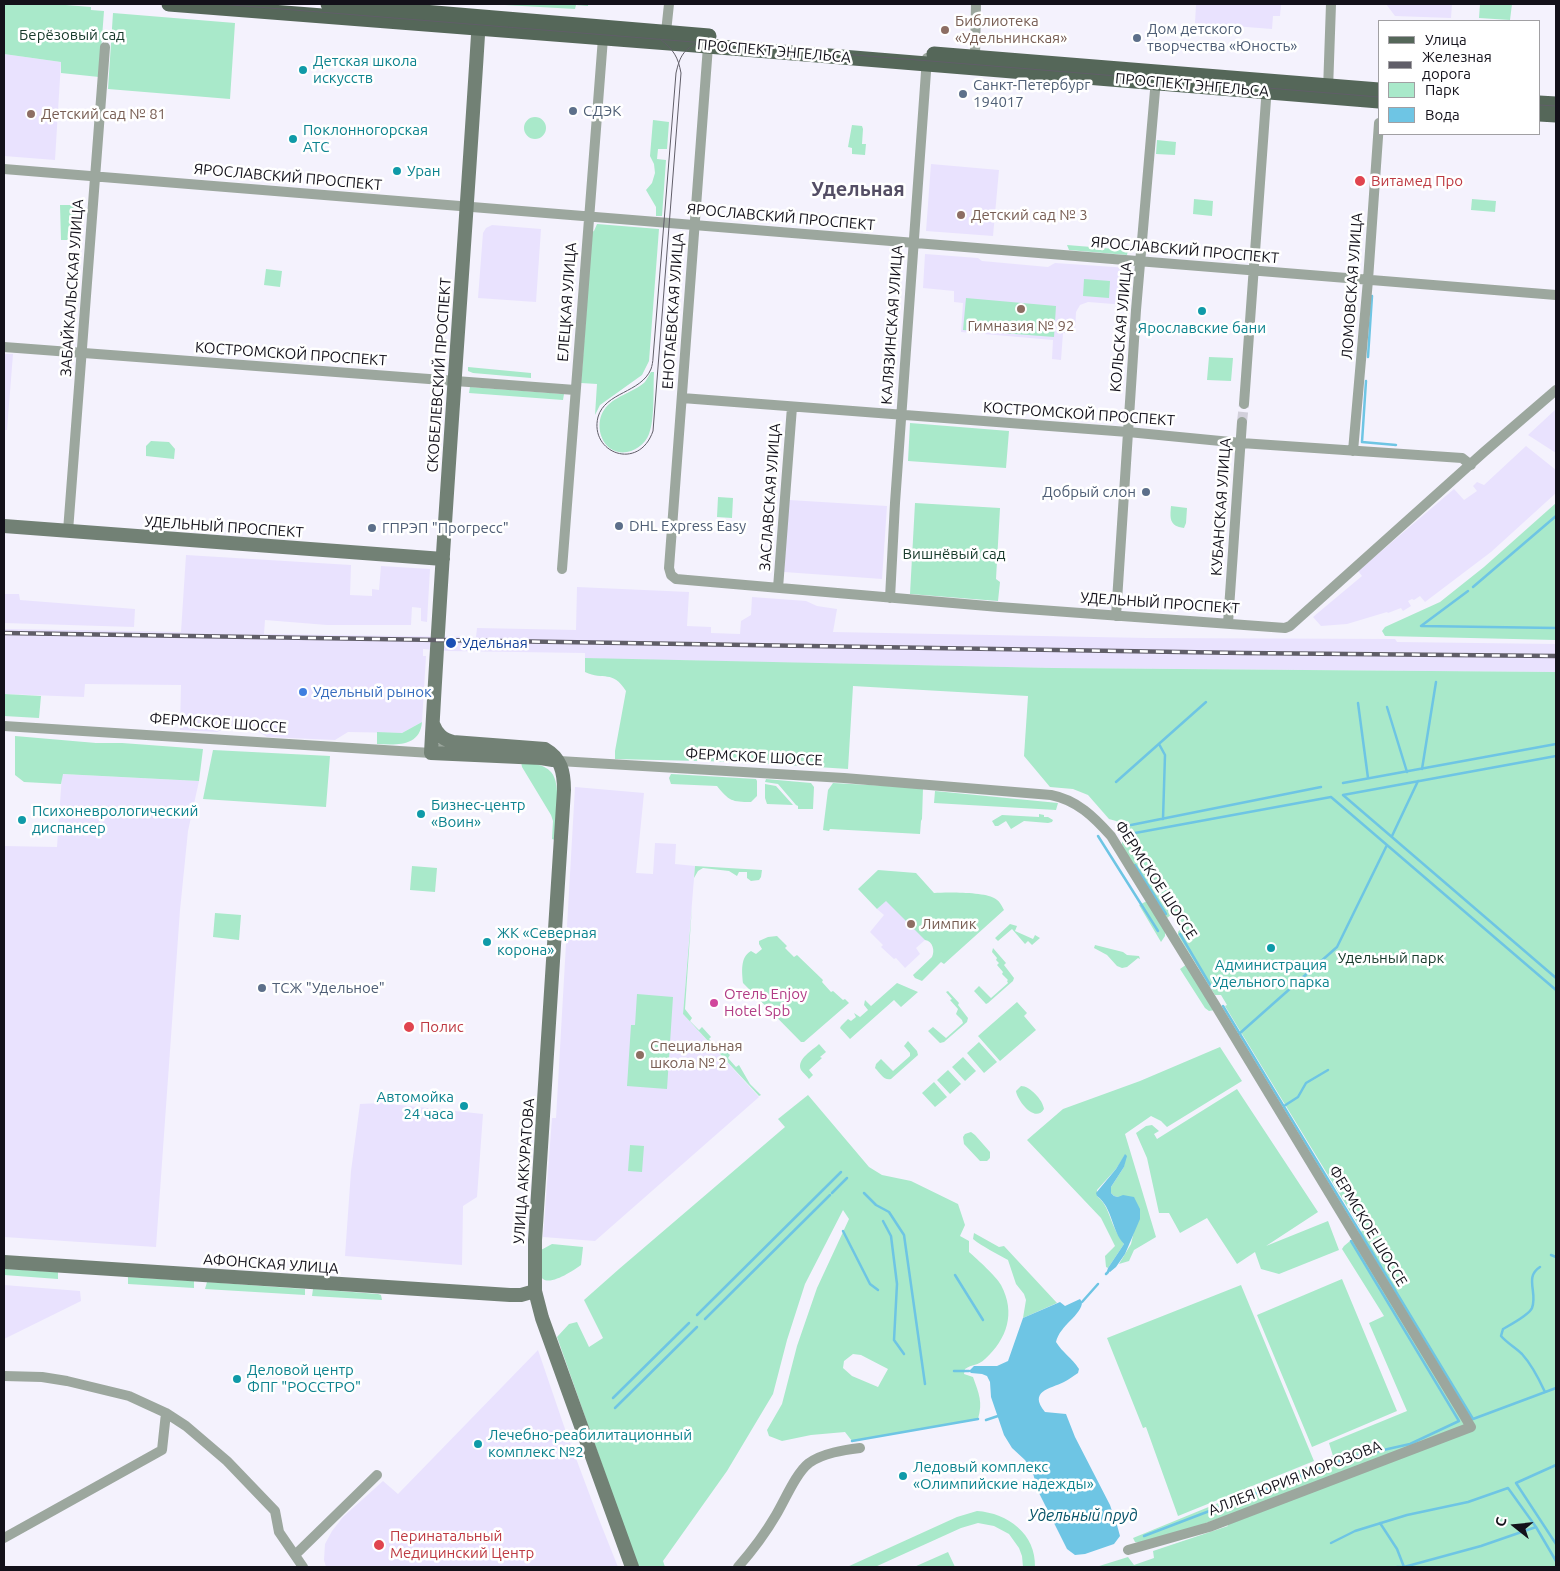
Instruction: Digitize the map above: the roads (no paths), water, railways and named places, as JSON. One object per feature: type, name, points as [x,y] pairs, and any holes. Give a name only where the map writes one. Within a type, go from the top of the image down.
[{"type":"main road","name":"ПРОСПЕКТ ЭНГЕЛЬСА","points":[[168,4],[666,32],[927,58],[1156,77],[1328,91],[1378,90]]},
{"type":"main road","name":"ПРОСПЕКТ ЭНГЕЛЬСА","points":[[328,4],[603,38],[708,46],[927,58],[976,56],[1156,77]]},
{"type":"main road","name":"ПРОСПЕКТ ЭНГЕЛЬСА","points":[[1328,91],[1378,101]]},
{"type":"main road","points":[[1540,103],[1556,104]]},
{"type":"main road","points":[[1540,114],[1556,115]]},
{"type":"street","points":[[666,32],[669,4]]},
{"type":"street","points":[[976,4],[976,56]]},
{"type":"street","points":[[1328,91],[1331,4]]},
{"type":"street","name":"СКОБЕЛЕВСКИЙ ПРОСПЕКТ","points":[[431,753],[479,22]]},
{"type":"street","name":"ЕЛЕЦКАЯ УЛИЦА","points":[[562,569],[603,38]]},
{"type":"street","name":"ЕНОТАЕВСКАЯ УЛИЦА","points":[[673,577],[669,572],[669,568],[708,46]]},
{"type":"street","name":"ЗАБАЙКАЛЬСКАЯ УЛИЦА","points":[[68,531],[105,47]]},
{"type":"street","name":"КАЛЯЗИНСКАЯ УЛИЦА","points":[[890,598],[901,415],[927,58]]},
{"type":"street","name":"КОЛЬСКАЯ УЛИЦА","points":[[1116,616],[1136,310],[1156,77]]},
{"type":"street","points":[[1244,404],[1267,86]]},
{"type":"street","name":"ЛОМОВСКАЯ УЛИЦА","points":[[1353,451],[1378,135]]},
{"type":"street","name":"ЯРОСЛАВСКИЙ ПРОСПЕКТ","points":[[4,169],[1556,295]]},
{"type":"street","name":"КОСТРОМСКОЙ ПРОСПЕКТ","points":[[4,347],[576,390]]},
{"type":"street","name":"УДЕЛЬНЫЙ ПРОСПЕКТ","points":[[673,577],[679,580],[890,598],[1116,616],[1289,627],[1556,390]]},
{"type":"street","name":"КОСТРОМСКОЙ ПРОСПЕКТ","points":[[682,398],[1128,432],[1241,443],[1462,458],[1471,465]]},
{"type":"street","name":"ЗАСЛАВСКАЯ УЛИЦА","points":[[778,588],[792,407]]},
{"type":"street","name":"КУБАНСКАЯ УЛИЦА","points":[[1228,623],[1242,422]]},
{"type":"street","name":"УДЕЛЬНЫЙ ПРОСПЕКТ","points":[[4,526],[443,559]]},
{"type":"street","points":[[433,724],[440,736],[453,742]]},
{"type":"street","name":"ФЕРМСКОЕ ШОССЕ","points":[[4,726],[844,778],[1041,794],[1061,797],[1080,806],[1111,836],[1186,956],[1471,1427]]},
{"type":"street","name":"ФЕРМСКОЕ ШОССЕ","points":[[431,753],[453,742],[545,749],[559,761]]},
{"type":"street","name":"УЛИЦА АККУРАТОВА","points":[[559,761],[562,768],[564,790],[535,1240],[535,1291],[542,1318],[562,1376],[632,1567]]},
{"type":"street","name":"АФОНСКАЯ УЛИЦА","points":[[4,1262],[503,1295],[521,1295],[535,1291]]},
{"type":"street","points":[[4,1376],[42,1377],[129,1396],[186,1426],[213,1448],[275,1511],[279,1532],[303,1567]]},
{"type":"street","points":[[4,1538],[162,1450],[166,1414]]},
{"type":"street","name":"АЛЛЕЯ ЮРИЯ МОРОЗОВА","points":[[1128,1550],[1209,1527],[1471,1427]]},
{"type":"street","points":[[738,1567],[758,1543],[801,1472],[808,1464],[817,1459],[846,1450],[860,1448]]},
{"type":"street","points":[[295,1555],[377,1475]]},
{"type":"water","points":[[1125,1154],[1127,1156],[1124,1167],[1111,1187],[1111,1193],[1118,1197],[1123,1195],[1134,1197],[1140,1209],[1140,1219],[1125,1254],[1110,1272],[1107,1271],[1108,1268],[1124,1244],[1106,1207],[1096,1193],[1116,1169]]},
{"type":"water","name":"Удельный пруд","points":[[1080,1299],[1082,1302],[1081,1307],[1062,1330],[1056,1342],[1079,1369],[1078,1373],[1043,1392],[1039,1399],[1040,1405],[1045,1412],[1066,1414],[1075,1437],[1110,1505],[1113,1520],[1117,1525],[1120,1536],[1114,1544],[1085,1554],[1075,1555],[1067,1549],[1037,1489],[1033,1473],[1025,1460],[1012,1448],[1004,1435],[991,1397],[990,1382],[987,1376],[969,1371],[974,1366],[997,1366],[1008,1361],[1023,1318],[1060,1302],[1065,1306]]},
{"type":"waterway","points":[[1368,357],[1372,296]]},
{"type":"waterway","points":[[1366,381],[1362,442],[1396,445]]},
{"type":"waterway","points":[[1473,587],[1556,516]]},
{"type":"waterway","points":[[1468,591],[1421,626],[1556,628]]},
{"type":"waterway","points":[[1422,769],[1436,682]]},
{"type":"waterway","points":[[1116,782],[1206,702]]},
{"type":"waterway","points":[[1358,703],[1368,778]]},
{"type":"waterway","points":[[1387,707],[1407,772]]},
{"type":"waterway","points":[[1159,744],[1165,755],[1163,819]]},
{"type":"waterway","points":[[1343,783],[1556,744]]},
{"type":"waterway","points":[[1556,756],[1343,795],[1556,978]]},
{"type":"waterway","points":[[1392,836],[1418,781]]},
{"type":"waterway","points":[[1131,825],[1321,787]]},
{"type":"waterway","points":[[1135,833],[1331,797],[1556,990]]},
{"type":"waterway","points":[[1098,836],[1158,931]]},
{"type":"waterway","points":[[1239,1034],[1337,947],[1387,845]]},
{"type":"waterway","points":[[1135,865],[1166,914]]},
{"type":"waterway","points":[[1180,934],[1212,988]]},
{"type":"waterway","points":[[1223,1006],[1473,1419],[1556,1388]]},
{"type":"waterway","points":[[1284,1106],[1298,1097],[1306,1083],[1328,1070]]},
{"type":"waterway","points":[[697,1315],[841,1172]]},
{"type":"waterway","points":[[832,1193],[847,1178]]},
{"type":"waterway","points":[[864,1193],[876,1205],[889,1212],[904,1235],[925,1384]]},
{"type":"waterway","points":[[705,1319],[830,1195]]},
{"type":"waterway","points":[[883,1221],[891,1236],[897,1284],[894,1340],[904,1354]]},
{"type":"waterway","points":[[843,1231],[870,1284],[878,1290]]},
{"type":"waterway","points":[[1144,1536],[1348,1458],[1410,1444],[1459,1421],[1351,1241]]},
{"type":"waterway","points":[[1551,1255],[1556,1257]]},
{"type":"waterway","points":[[1540,1267],[1535,1271],[1532,1280],[1534,1297],[1532,1308],[1523,1317],[1503,1329],[1501,1336],[1526,1358],[1545,1392]]},
{"type":"waterway","points":[[955,1275],[983,1320]]},
{"type":"waterway","points":[[1082,1302],[1098,1284]]},
{"type":"waterway","points":[[613,1398],[689,1323]]},
{"type":"waterway","points":[[615,1408],[697,1327]]},
{"type":"waterway","points":[[954,1371],[969,1371]]},
{"type":"waterway","points":[[986,1420],[998,1416]]},
{"type":"waterway","points":[[852,1441],[978,1419]]},
{"type":"waterway","points":[[1556,1465],[1516,1483],[1556,1544]]},
{"type":"waterway","points":[[1331,1543],[1355,1531],[1407,1515],[1468,1502],[1508,1488],[1536,1527],[1556,1561]]},
{"type":"waterway","points":[[1380,1523],[1397,1549],[1404,1567]]},
{"type":"waterway","points":[[1397,1567],[1404,1567],[1481,1546],[1536,1527]]},
{"type":"tunnel","points":[[1242,422],[1244,404]]},
{"type":"tram line","points":[[219,4],[1378,97]]},
{"type":"tram line","points":[[660,39],[675,54],[678,62],[680,67],[681,73],[653,431],[646,444],[637,451],[627,454],[617,453],[608,448],[601,440],[597,430],[598,417],[608,402],[639,383],[646,377],[651,368],[676,73],[677,67],[679,62],[683,54],[699,42]]},
{"type":"tram line","points":[[1540,105],[1556,106]]},
{"type":"railway","points":[[4,633],[1243,653],[1556,656]]},
{"type":"place","name":"Библиотека «Удельнинская»","points":[[945,30]]},
{"type":"place","name":"Дом детского творчества «Юность»","points":[[1137,38]]},
{"type":"place","name":"Детская школа искусств","points":[[303,70]]},
{"type":"place","name":"Санкт-Петербург 194017","points":[[963,94]]},
{"type":"place","name":"СДЭК","points":[[573,111]]},
{"type":"place","name":"Детский сад № 81","points":[[31,114]]},
{"type":"place","name":"Поклонногорская АТС","points":[[293,139]]},
{"type":"place","name":"Уран","points":[[397,171]]},
{"type":"place","name":"Витамед Про","points":[[1360,181]]},
{"type":"place","name":"Детский сад № 3","points":[[961,215]]},
{"type":"place","name":"Гимназия № 92","points":[[1021,309]]},
{"type":"place","name":"Ярославские бани","points":[[1202,311]]},
{"type":"place","name":"Добрый слон","points":[[1146,492]]},
{"type":"place","name":"DHL Express Easy","points":[[619,526]]},
{"type":"place","name":"ГПРЭП \"Прогресс\"","points":[[372,528]]},
{"type":"place","name":"Удельная","points":[[451,643]]},
{"type":"place","name":"Удельный рынок","points":[[303,692]]},
{"type":"place","name":"Бизнес-центр «Воин»","points":[[421,814]]},
{"type":"place","name":"Психоневрологический диспансер","points":[[22,820]]},
{"type":"place","name":"Лимпик","points":[[911,924]]},
{"type":"place","name":"ЖК «Северная корона»","points":[[487,942]]},
{"type":"place","name":"Администрация Удельного парка","points":[[1271,948]]},
{"type":"place","name":"ТСЖ \"Удельное\"","points":[[262,988]]},
{"type":"place","name":"Отель Enjoy Hotel Spb","points":[[714,1003]]},
{"type":"place","name":"Полис","points":[[409,1027]]},
{"type":"place","name":"Специальная школа № 2","points":[[640,1055]]},
{"type":"place","name":"Автомойка 24 часа","points":[[464,1106]]},
{"type":"place","name":"Деловой центр ФПГ \"РОССТРО\"","points":[[237,1379]]},
{"type":"place","name":"Лечебно-реабилитационный комплекс №2","points":[[478,1444]]},
{"type":"place","name":"Ледовый комплекс «Олимпийские надежды»","points":[[903,1476]]},
{"type":"place","name":"Перинатальный Медицинский Центр","points":[[379,1545]]},
{"type":"district","name":"Удельная","points":[[858,189]]},
{"type":"park label","name":"Берёзовый сад","points":[[72,35]]},
{"type":"park label","name":"Вишнёвый сад","points":[[954,554]]},
{"type":"park label","name":"Удельный парк","points":[[1391,958]]}]
